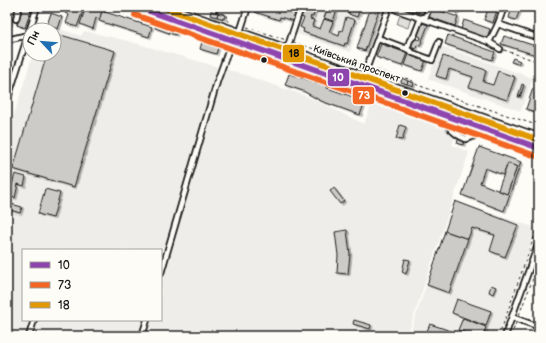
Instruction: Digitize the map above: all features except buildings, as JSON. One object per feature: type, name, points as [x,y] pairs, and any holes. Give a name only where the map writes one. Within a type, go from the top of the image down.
[{"type":"main road","name":"Київський проспект","points":[[138,7],[539,148]]},
{"type":"main road","name":"Київський проспект","points":[[169,7],[539,137]]},
{"type":"main road","points":[[224,37],[228,37],[231,33],[231,30],[227,28]]},
{"type":"main road","points":[[250,46],[247,41],[248,39],[254,37]]},
{"type":"street","points":[[16,19],[19,7]]},
{"type":"street","points":[[32,22],[37,7]]},
{"type":"street","points":[[240,32],[248,7]]},
{"type":"street","points":[[287,49],[300,8],[294,7]]},
{"type":"street","points":[[364,75],[389,7]]},
{"type":"street","points":[[407,49],[421,18],[426,16],[429,7]]},
{"type":"street","points":[[489,42],[504,7]]},
{"type":"street","points":[[397,10],[489,42],[500,49]]},
{"type":"street","points":[[498,24],[539,38]]},
{"type":"street","points":[[7,40],[22,36]]},
{"type":"street","points":[[378,38],[432,60],[438,42]]},
{"type":"street","points":[[162,271],[217,82],[232,40]]},
{"type":"street","points":[[7,101],[9,88],[22,52]]},
{"type":"street","points":[[440,114],[446,125],[458,136],[466,140],[489,131]]},
{"type":"street","points":[[505,336],[539,242]]},
{"type":"street","points":[[512,317],[539,327]]},
{"type":"street","points":[[29,336],[34,321]]},
{"type":"street","points":[[142,336],[147,321]]},
{"type":"path","points":[[121,7],[197,34]]},
{"type":"path","points":[[204,7],[227,15],[226,20],[232,22]]},
{"type":"path","points":[[16,19],[18,20],[17,25],[22,27]]},
{"type":"path","points":[[247,27],[399,78],[403,77],[414,81],[417,85],[539,126]]},
{"type":"path","points":[[235,47],[446,125],[539,157]]},
{"type":"path","points":[[500,49],[539,62]]},
{"type":"path","points":[[499,336],[539,223]]},
{"type":"path","points":[[511,336],[539,263]]},
{"type":"shaded area","points":[[303,7],[365,7],[350,52],[294,33]]},
{"type":"shaded area","points":[[400,15],[411,18],[408,28],[397,24]]},
{"type":"shaded area","points":[[62,30],[81,36],[84,31],[124,40],[239,73],[306,96],[364,124],[370,108],[375,105],[450,131],[455,135],[452,145],[469,152],[407,336],[7,336],[7,137],[30,62],[62,62]]},
{"type":"shaded area","points":[[440,46],[533,78],[521,111],[428,79]]},
{"type":"shaded area","points":[[455,201],[536,228],[498,336],[409,336]]},
{"type":"transit line","name":"10","points":[[138,7],[539,148]]},
{"type":"transit line","name":"18","points":[[162,7],[539,140]]},
{"type":"transit line","name":"73","points":[[135,15],[536,156]]}]
